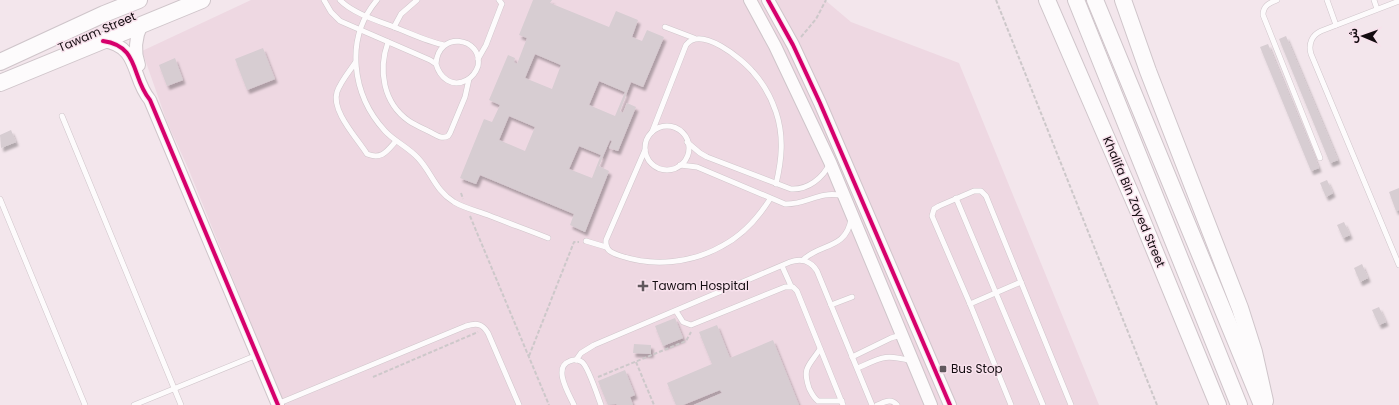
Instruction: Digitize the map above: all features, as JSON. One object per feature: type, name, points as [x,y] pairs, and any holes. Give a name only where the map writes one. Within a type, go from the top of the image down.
[{"type":"main road","name":"Tawam Street","points":[[0,62],[104,14],[139,0]]},
{"type":"main road","name":"Tawam Street","points":[[0,84],[202,0]]},
{"type":"main road","name":"Khalifa Bin Zayed Street","points":[[1047,0],[1140,215],[1218,405]]},
{"type":"main road","name":"Khalifa Bin Zayed Street","points":[[1076,0],[1239,405]]},
{"type":"main road","points":[[1095,0],[1262,405]]},
{"type":"main road","points":[[1123,0],[1148,70],[1240,308],[1254,352],[1265,405]]},
{"type":"street","points":[[750,0],[775,46],[830,162],[930,405]]},
{"type":"street","points":[[768,0],[793,45],[823,110],[950,405]]},
{"type":"street","points":[[142,24],[136,41],[136,52],[150,93],[150,100]]},
{"type":"street","points":[[103,40],[118,45],[126,52],[133,62],[277,405]]},
{"type":"street","points":[[902,335],[909,334],[913,336],[927,362],[933,366]]},
{"type":"lane","points":[[324,0],[327,7],[335,17],[346,24],[417,54],[436,64]]},
{"type":"lane","points":[[340,0],[352,9],[367,16],[425,40],[444,45]]},
{"type":"lane","points":[[377,0],[360,30],[355,63],[360,89],[370,112],[386,132],[414,154],[443,193],[456,203],[548,238]]},
{"type":"lane","points":[[394,27],[402,14],[417,0]]},
{"type":"lane","points":[[388,42],[382,66],[386,91],[392,102],[399,112],[409,121],[441,138],[448,136],[465,97],[469,80],[477,69],[478,59],[486,45],[502,4],[499,0]]},
{"type":"lane","points":[[1277,0],[1267,5],[1263,11],[1263,15],[1320,158]]},
{"type":"lane","points":[[1327,0],[1336,25]]},
{"type":"lane","points":[[1374,0],[1377,9]]},
{"type":"lane","points":[[1399,1],[1321,31],[1314,35],[1310,42],[1310,50],[1399,265]]},
{"type":"lane","points":[[665,27],[718,45],[743,62],[753,72],[770,97],[778,118],[782,140],[782,154],[776,184]]},
{"type":"lane","points":[[652,132],[665,126],[679,130],[684,135],[687,142],[687,155],[680,165],[673,169],[665,170],[651,164],[645,150],[645,143],[652,132],[686,45],[694,38]]},
{"type":"lane","points":[[469,80],[455,83],[442,77],[436,64],[436,57],[439,50],[444,45],[454,41],[465,42],[474,49],[478,59]]},
{"type":"lane","points":[[355,63],[337,91],[336,99],[340,115],[367,154],[380,156],[396,141]]},
{"type":"lane","points":[[62,116],[181,405]]},
{"type":"lane","points":[[687,142],[707,157],[791,189],[802,188],[818,179],[823,174],[830,162]]},
{"type":"lane","points":[[606,247],[606,240],[645,150]]},
{"type":"lane","points":[[680,165],[696,168],[785,204],[792,204],[830,194],[844,196]]},
{"type":"lane","points":[[1011,405],[932,216],[934,209],[974,191],[981,191],[984,193],[1071,405]]},
{"type":"lane","points":[[956,198],[1043,405]]},
{"type":"lane","points":[[0,199],[85,405]]},
{"type":"lane","points":[[586,240],[606,247],[610,252],[625,258],[641,261],[675,262],[691,259],[722,246],[737,237],[749,226],[770,199]]},
{"type":"lane","points":[[803,260],[811,254],[832,246],[842,238],[850,228],[852,214]]},
{"type":"lane","points":[[576,360],[581,353],[594,345],[794,260],[803,260],[811,264],[817,271],[872,405]]},
{"type":"lane","points":[[782,266],[790,286],[797,291],[843,403],[818,401],[812,395],[805,372],[820,349]]},
{"type":"lane","points":[[970,304],[1021,282]]},
{"type":"lane","points":[[676,311],[683,322],[687,324],[696,324],[790,286]]},
{"type":"lane","points":[[831,305],[852,296]]},
{"type":"lane","points":[[277,405],[466,326],[479,324],[486,329],[518,405]]},
{"type":"lane","points":[[852,357],[891,338],[902,335]]},
{"type":"lane","points":[[134,405],[257,355]]},
{"type":"lane","points":[[858,368],[885,357],[898,357],[913,361]]},
{"type":"lane","points":[[574,405],[561,374],[562,368],[570,360],[576,360],[587,368],[601,405]]},
{"type":"lane","points":[[877,405],[889,401],[897,405]]},
{"type":"path","points":[[793,45],[809,28],[822,9],[826,0]]},
{"type":"path","points":[[996,0],[1157,405]]},
{"type":"path","points":[[461,193],[549,405]]},
{"type":"path","points":[[528,356],[574,242]]},
{"type":"path","points":[[591,380],[686,341],[696,324]]},
{"type":"path","points":[[373,377],[486,329]]},
{"type":"path","points":[[636,362],[654,405]]},
{"type":"shaded area","name":"Tawam Hospital","points":[[251,0],[825,0],[851,22],[959,63],[1099,405],[284,405],[188,168],[167,122],[142,51]]},
{"type":"building","points":[[533,0],[552,0],[550,3],[609,27],[616,11],[638,20],[632,37],[642,41],[647,30],[664,37],[643,87],[631,82],[620,111],[623,113],[627,103],[636,107],[618,151],[609,148],[612,141],[610,140],[599,166],[609,171],[585,232],[570,225],[574,214],[480,175],[476,184],[460,178],[484,119],[492,122],[500,105],[489,100],[508,55],[515,58],[514,62],[517,64],[527,38],[519,35]],"holes":[[[535,54],[561,65],[552,89],[525,78]],[[599,81],[625,92],[615,116],[589,105]],[[509,116],[535,127],[525,151],[499,140]],[[579,146],[601,155],[592,178],[569,169]]]},
{"type":"building","points":[[1286,36],[1338,160],[1330,163],[1279,39]]},
{"type":"building","points":[[1268,44],[1319,168],[1311,171],[1260,47]]},
{"type":"building","points":[[263,48],[275,79],[247,90],[235,59]]},
{"type":"building","points":[[175,58],[183,80],[167,86],[159,65]]},
{"type":"building","points":[[11,130],[16,142],[1,148],[0,135]]},
{"type":"building","points":[[1327,180],[1333,193],[1326,197],[1320,183]]},
{"type":"building","points":[[1399,188],[1399,210],[1396,211],[1389,192]]},
{"type":"building","points":[[1344,222],[1350,235],[1343,238],[1337,225]]},
{"type":"building","points":[[1362,264],[1368,278],[1360,282],[1354,268]]},
{"type":"building","points":[[1379,307],[1386,322],[1379,325],[1372,310]]},
{"type":"building","points":[[675,318],[683,338],[663,346],[655,326]]},
{"type":"building","points":[[717,325],[730,358],[773,340],[799,405],[694,405],[722,393],[720,390],[683,405],[676,405],[667,383],[712,364],[699,332]]},
{"type":"building","points":[[634,344],[651,345],[651,354],[633,353]]},
{"type":"building","points":[[625,370],[635,395],[630,397],[633,405],[608,405],[598,381]]},
{"type":"cycle path","points":[[768,0],[793,45],[820,103],[950,405]]},
{"type":"cycle path","points":[[103,41],[115,44],[123,49],[133,64],[144,91],[150,100],[278,405]]},
{"type":"place","name":"Tawam Hospital","points":[[643,286]]},
{"type":"place","name":"Bus Stop","points":[[943,369]]}]
